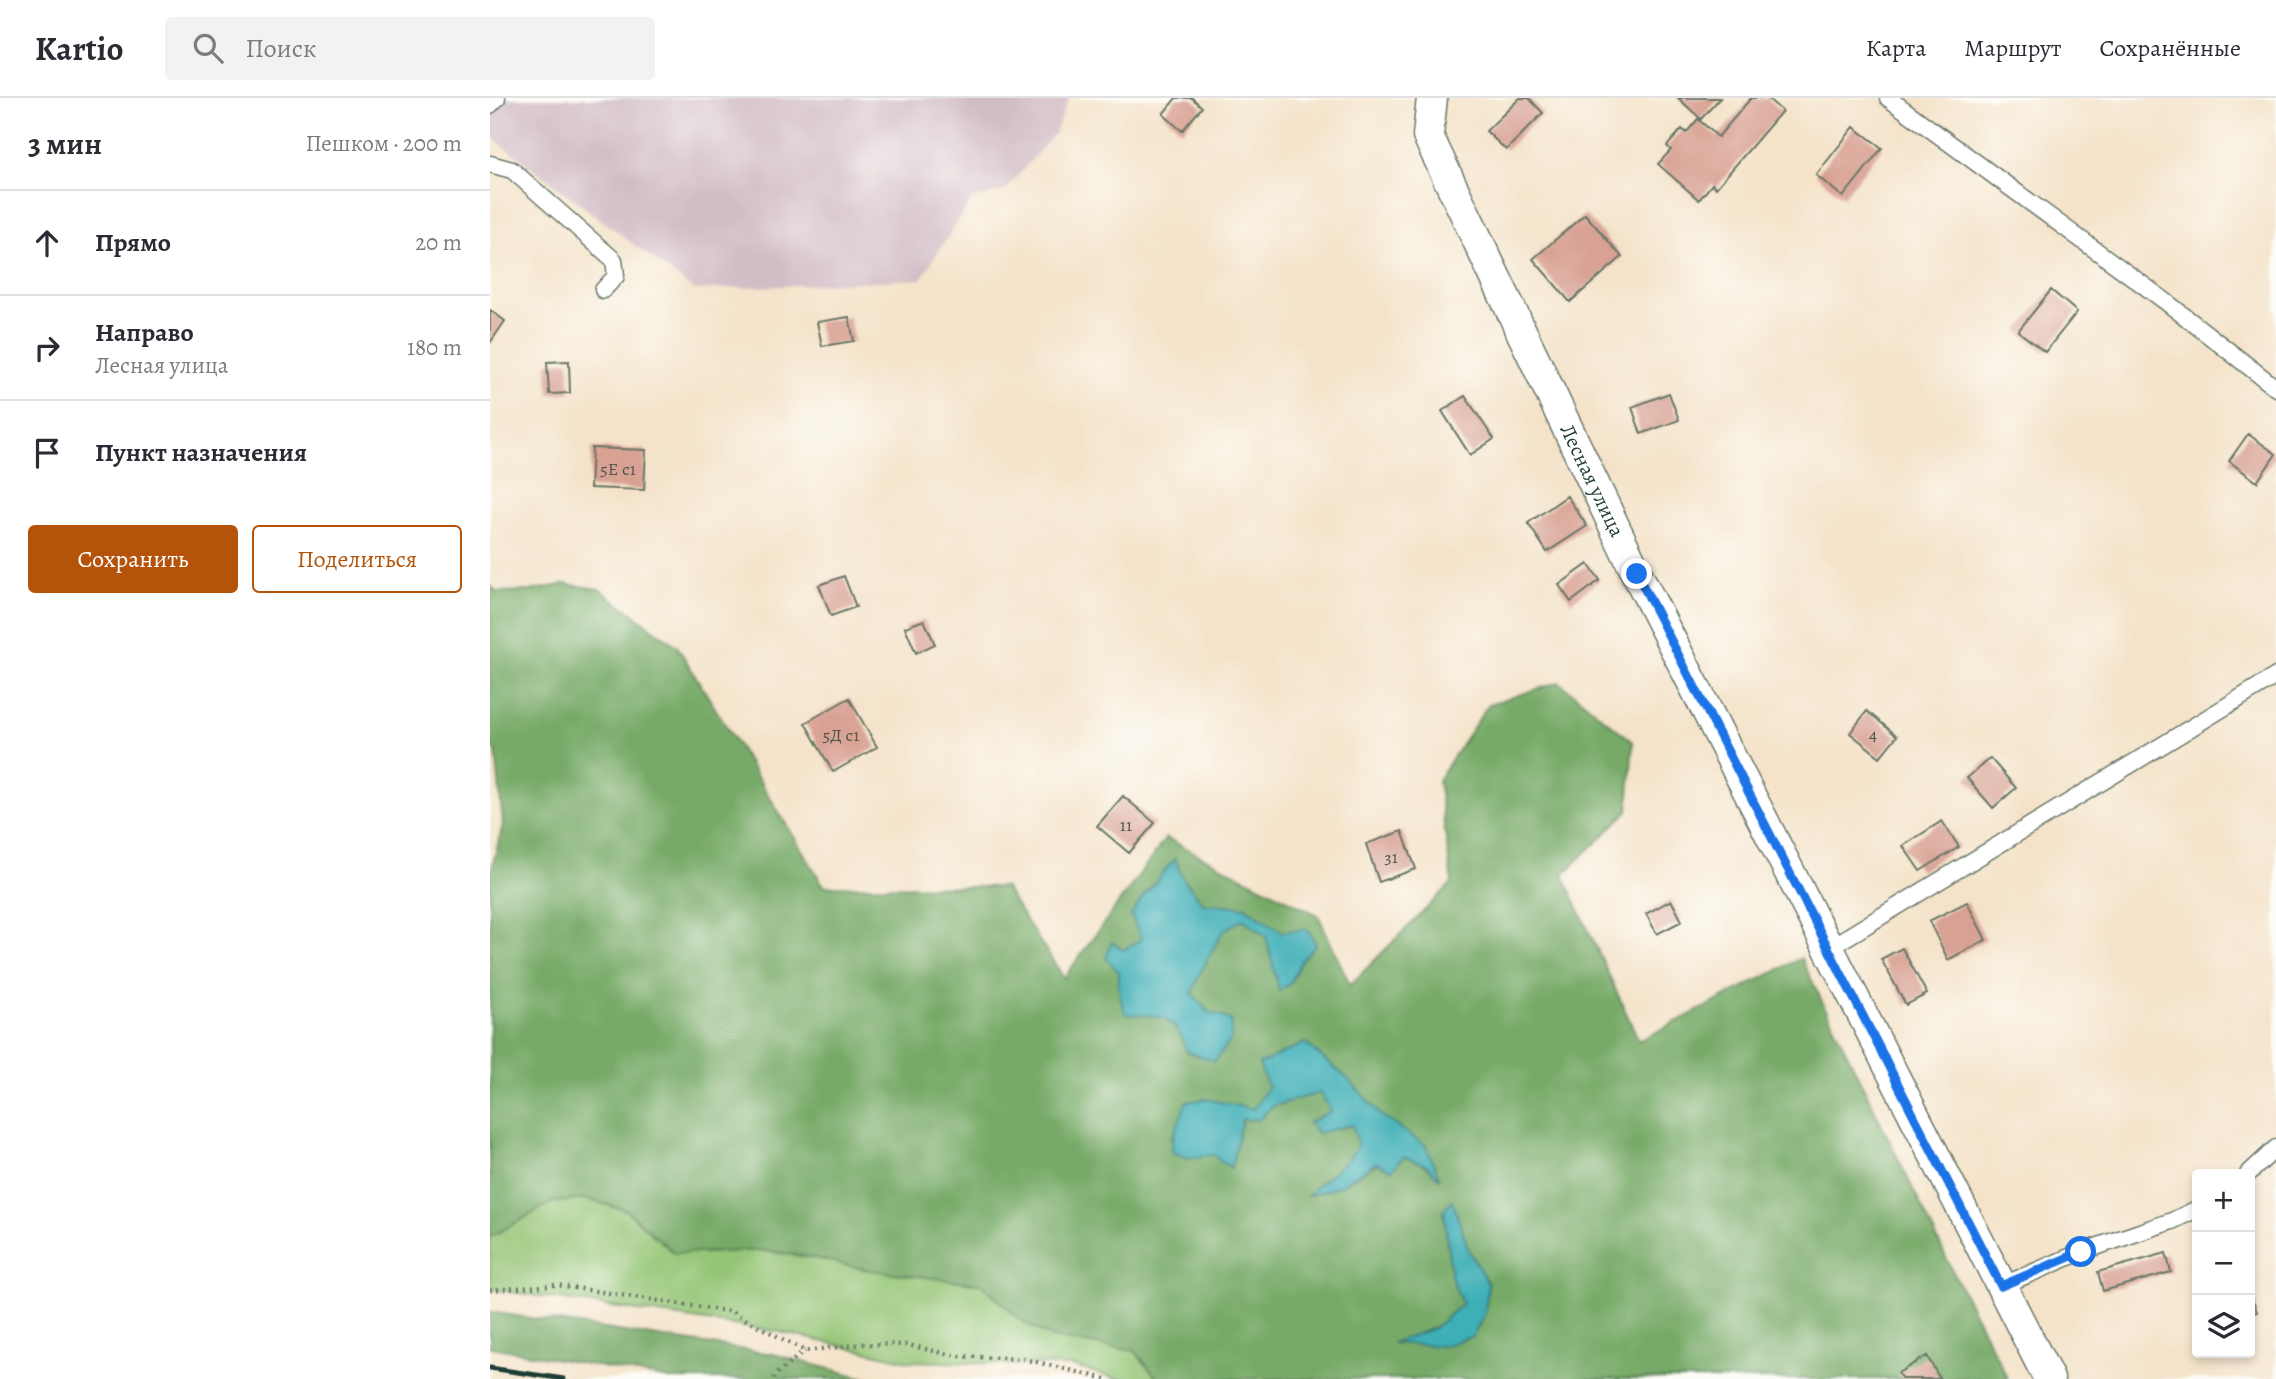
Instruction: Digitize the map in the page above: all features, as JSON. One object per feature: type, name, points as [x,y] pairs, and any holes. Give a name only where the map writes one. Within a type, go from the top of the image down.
[{"type":"street","name":"Лесная улица","points":[[1432,98],[1428,136],[1637,574],[2049,1379]]},
{"type":"lane","points":[[490,105],[497,98]]},
{"type":"lane","points":[[1888,98],[2165,301],[2276,388]]},
{"type":"lane","points":[[490,164],[512,170],[614,260],[616,276],[603,290]]},
{"type":"lane","points":[[1829,948],[2276,676]]},
{"type":"lane","points":[[2253,1169],[2276,1148]]},
{"type":"lane","points":[[2001,1286],[2081,1252],[2172,1221],[2192,1211]]},
{"type":"path","points":[[490,1290],[556,1285],[732,1312],[805,1351]]},
{"type":"path","points":[[774,1379],[776,1374],[805,1351],[863,1344],[908,1345],[956,1356],[1024,1359],[1106,1379]]},
{"type":"shaded area","points":[[490,98],[1069,98],[1055,133],[1006,190],[971,200],[921,279],[694,290],[490,136]]},
{"type":"green space","points":[[565,584],[599,589],[677,646],[824,886],[1004,887],[1064,978],[1166,838],[1318,915],[1350,985],[1452,883],[1438,780],[1488,705],[1559,682],[1633,742],[1628,811],[1563,875],[1639,1041],[1801,958],[2008,1379],[1158,1379],[1135,1351],[1053,1338],[1023,1322],[982,1284],[868,1270],[811,1257],[760,1250],[674,1253],[626,1210],[586,1199],[553,1202],[490,1237],[490,875],[503,825],[496,751],[490,747],[490,586],[497,592],[530,591]],"holes":[[[1175,859],[1182,877],[1203,903],[1245,907],[1282,932],[1301,961],[1290,983],[1279,990],[1266,936],[1243,919],[1223,930],[1192,993],[1207,1011],[1187,1052],[1180,1032],[1163,1017],[1118,988],[1119,972],[1112,943],[1123,950],[1141,939],[1143,897]],[[1305,1043],[1348,1079],[1380,1115],[1426,1146],[1438,1177],[1425,1165],[1401,1157],[1378,1164],[1337,1187],[1309,1195],[1353,1155],[1358,1142],[1352,1125],[1318,1133],[1308,1123],[1331,1111],[1320,1092],[1273,1106],[1258,1120],[1242,1119],[1231,1168],[1213,1155],[1171,1139],[1186,1102],[1206,1099],[1253,1109]],[[1452,1201],[1469,1251],[1488,1284],[1485,1313],[1473,1336],[1395,1343],[1434,1328],[1462,1304],[1449,1258],[1444,1210]]]},
{"type":"green space","points":[[586,1199],[626,1210],[654,1236],[703,1253],[760,1250],[982,1284],[1023,1322],[1053,1338],[1135,1351],[1158,1379],[1118,1379],[1072,1366],[909,1361],[780,1332],[490,1289],[490,1237],[553,1202]]},
{"type":"green space","points":[[490,1312],[773,1354],[869,1379],[670,1379],[490,1347]]},
{"type":"water","points":[[1175,859],[1182,877],[1203,903],[1245,907],[1282,932],[1307,929],[1316,944],[1301,961],[1290,983],[1279,991],[1266,936],[1243,919],[1223,931],[1192,993],[1207,1011],[1231,1020],[1231,1040],[1215,1061],[1187,1052],[1177,1030],[1165,1019],[1125,1014],[1118,988],[1119,972],[1106,958],[1112,942],[1123,950],[1141,939],[1131,915]]},
{"type":"water","points":[[1305,1043],[1348,1079],[1381,1115],[1426,1146],[1440,1179],[1426,1165],[1403,1157],[1392,1170],[1376,1163],[1339,1186],[1308,1196],[1349,1158],[1358,1143],[1352,1125],[1318,1133],[1308,1123],[1331,1111],[1320,1093],[1273,1106],[1258,1120],[1242,1119],[1231,1168],[1213,1155],[1188,1158],[1172,1152],[1175,1133],[1186,1102],[1206,1099],[1253,1109],[1268,1087],[1259,1064]]},
{"type":"water","points":[[1452,1200],[1469,1251],[1488,1284],[1485,1313],[1473,1336],[1443,1346],[1392,1343],[1434,1328],[1462,1304],[1451,1276],[1444,1210]]},
{"type":"building","points":[[1176,98],[1192,98],[1202,107],[1182,131],[1163,114]]},
{"type":"building","points":[[1520,98],[1529,98],[1543,113],[1506,150],[1486,131]]},
{"type":"building","points":[[1678,98],[1720,98],[1701,119]]},
{"type":"building","points":[[1751,98],[1767,98],[1782,111],[1716,188],[1712,184],[1699,200],[1658,164],[1671,150],[1667,146],[1682,129],[1686,133],[1698,119],[1718,137]]},
{"type":"building","points":[[1854,127],[1882,148],[1843,197],[1816,175]]},
{"type":"building","points":[[1585,214],[1622,257],[1570,302],[1533,259]]},
{"type":"building","points":[[2051,290],[2077,312],[2045,352],[2018,331]]},
{"type":"building","points":[[490,310],[505,321],[490,343]]},
{"type":"building","points":[[849,317],[854,341],[822,346],[817,322]]},
{"type":"building","points":[[569,361],[570,393],[549,394],[547,362]]},
{"type":"building","points":[[1669,393],[1679,420],[1641,434],[1632,407]]},
{"type":"building","points":[[1465,396],[1494,439],[1470,455],[1442,411]]},
{"type":"building","points":[[2248,434],[2276,454],[2257,482],[2229,461]]},
{"type":"building","points":[[592,448],[646,450],[644,490],[590,488]]},
{"type":"building","points":[[1567,496],[1587,526],[1547,552],[1528,523]]},
{"type":"building","points":[[1588,564],[1600,580],[1571,602],[1559,585]]},
{"type":"building","points":[[844,576],[856,607],[831,616],[819,585]]},
{"type":"building","points":[[924,620],[935,644],[916,653],[905,627]]},
{"type":"building","points":[[849,698],[877,747],[833,772],[805,723]]},
{"type":"building","points":[[1867,711],[1897,736],[1880,757],[1850,733]]},
{"type":"building","points":[[1990,758],[2016,788],[1993,808],[1967,778]]},
{"type":"building","points":[[1123,796],[1155,823],[1129,853],[1097,826]]},
{"type":"building","points":[[1942,821],[1959,847],[1920,871],[1903,846]]},
{"type":"building","points":[[1402,831],[1416,869],[1379,882],[1366,844]]},
{"type":"building","points":[[1671,900],[1682,921],[1657,934],[1646,914]]},
{"type":"building","points":[[1967,902],[1986,940],[1948,960],[1929,921]]},
{"type":"building","points":[[1902,948],[1927,994],[1906,1005],[1881,959]]},
{"type":"building","points":[[2166,1253],[2171,1272],[2103,1291],[2098,1272]]},
{"type":"building","points":[[1927,1356],[1940,1379],[1902,1379],[1898,1373]]},
{"type":"railway","points":[[490,1368],[564,1379]]},
{"type":"route","points":[[1637,574],[2001,1286],[2081,1252]]}]
